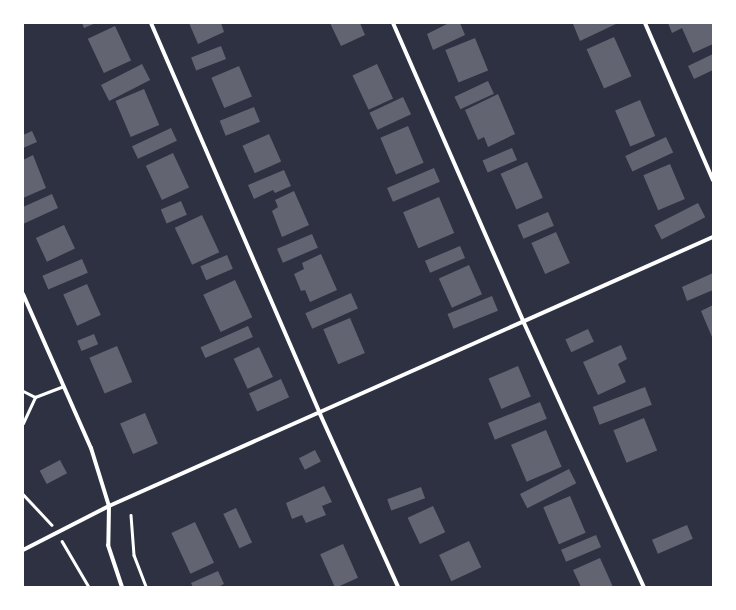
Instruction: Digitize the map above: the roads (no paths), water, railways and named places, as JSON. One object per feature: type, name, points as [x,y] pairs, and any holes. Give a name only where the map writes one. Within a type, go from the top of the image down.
[{"type":"street","points":[[151,23],[320,414],[398,587]]},
{"type":"street","points":[[393,23],[524,323],[644,587]]},
{"type":"street","points":[[645,23],[713,180]]},
{"type":"street","points":[[23,550],[109,506],[320,414],[713,237]]},
{"type":"street","points":[[23,294],[91,448],[109,506],[108,544],[122,587]]},
{"type":"lane","points":[[23,422],[35,397],[63,386]]},
{"type":"lane","points":[[23,391],[35,397]]}]
